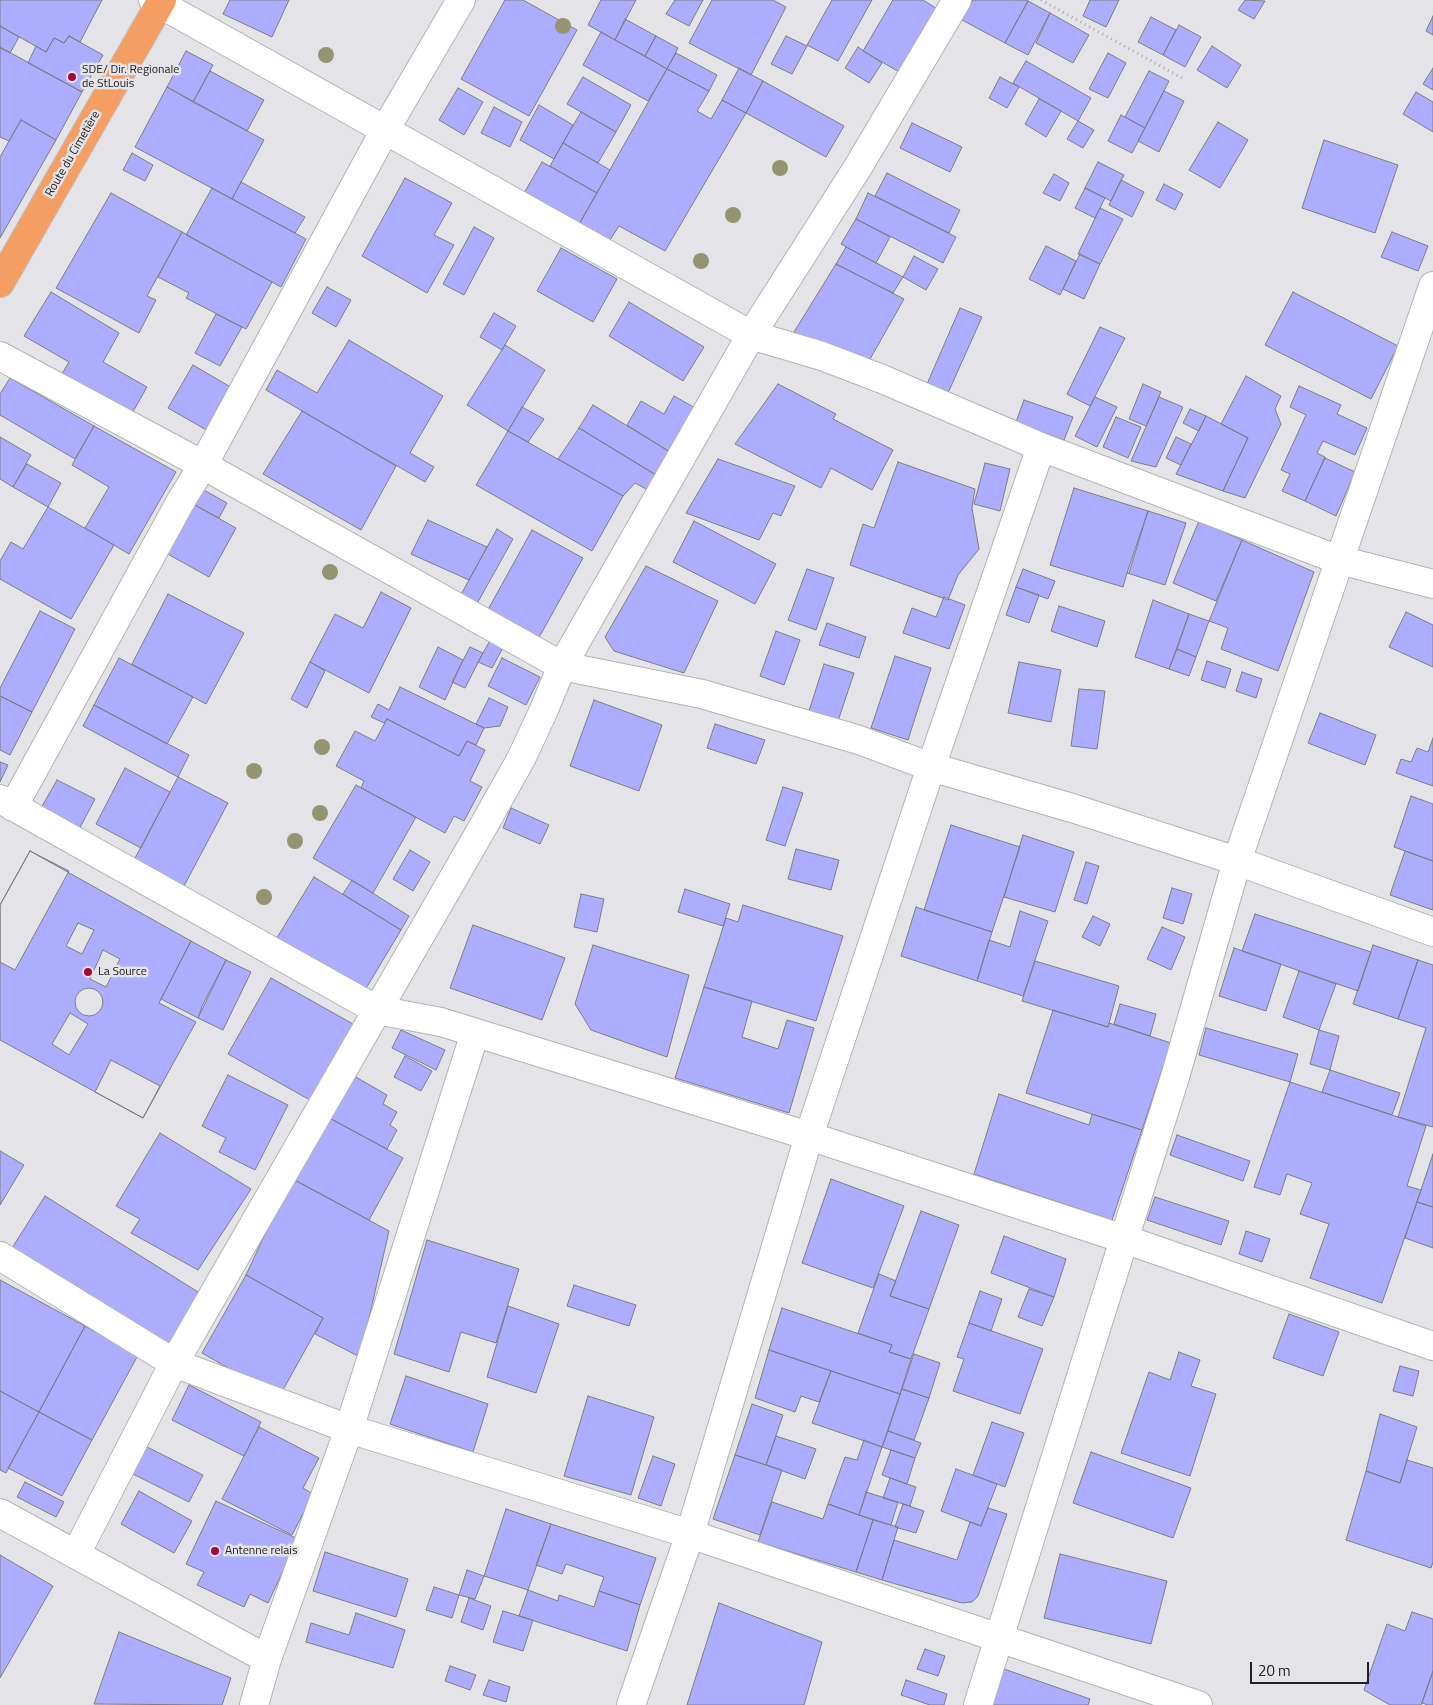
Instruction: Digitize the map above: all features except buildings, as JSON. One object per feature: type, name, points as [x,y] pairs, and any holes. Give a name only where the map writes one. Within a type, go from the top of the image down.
[{"type":"highway","name":"Route du Cimetière","points":[[0,282],[158,1]]},
{"type":"street","points":[[461,0],[385,130],[203,465],[6,803],[377,1010],[441,1022],[810,1136],[1124,1240],[1433,1346]]},
{"type":"street","points":[[76,1554],[174,1363],[521,759],[562,666],[751,335],[858,167],[956,0]]},
{"type":"street","points":[[158,1],[751,335],[822,356],[882,379],[1041,447],[1339,560],[1433,584]]},
{"type":"street","points":[[978,1705],[1175,1077],[1237,861],[1433,286]]},
{"type":"street","points":[[0,356],[203,465],[562,666],[702,694],[859,740],[931,767],[1072,808],[1237,861],[1433,932]]},
{"type":"street","points":[[631,1705],[690,1534],[810,1136],[931,767],[1041,447]]},
{"type":"street","points":[[254,1705],[267,1658],[349,1429],[475,1034]]},
{"type":"street","points":[[0,1256],[174,1363],[349,1429],[690,1534],[1198,1705]]},
{"type":"street","points":[[0,1513],[267,1658]]},
{"type":"path","points":[[1041,0],[1182,78]]},
{"type":"place","name":"SDE/ Dir. Regionale de StLouis","points":[[72,77]]},
{"type":"place","name":"La Source","points":[[88,972]]},
{"type":"place","name":"Antenne relais","points":[[215,1551]]}]
